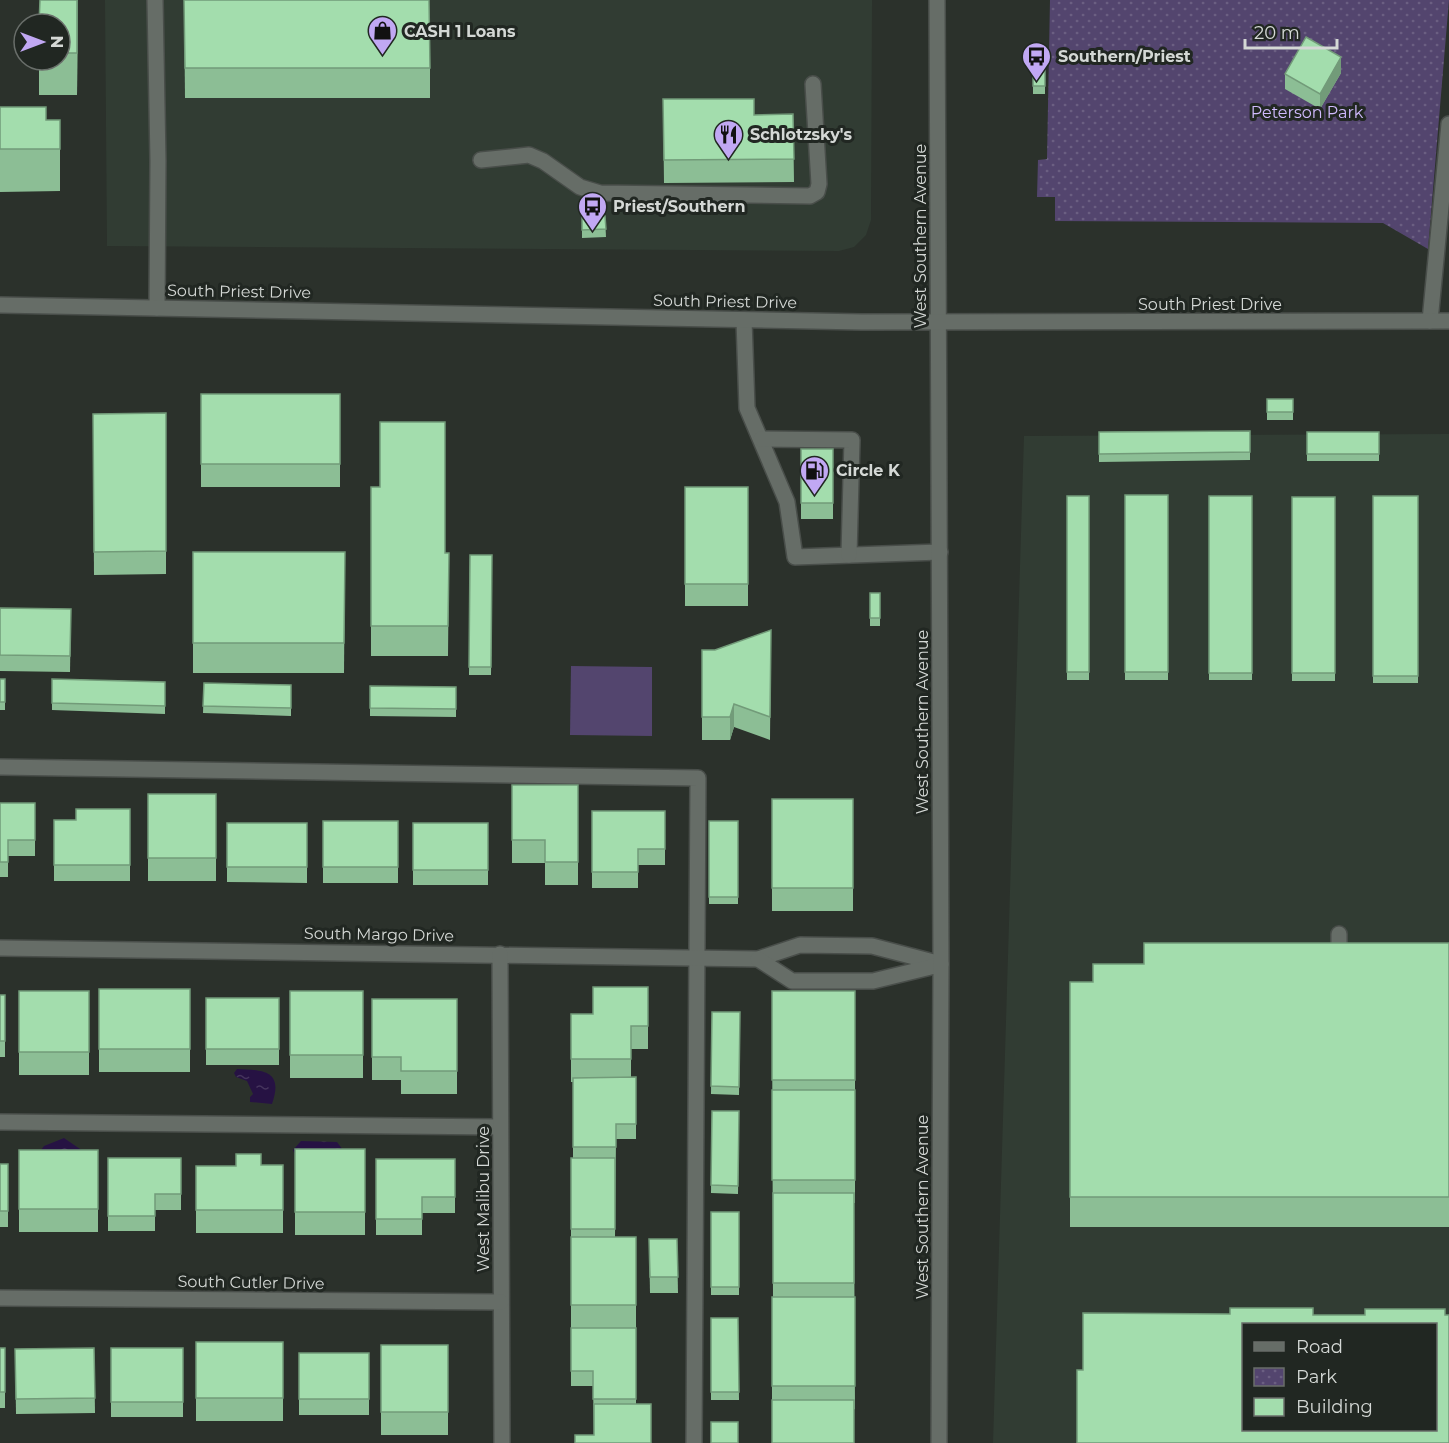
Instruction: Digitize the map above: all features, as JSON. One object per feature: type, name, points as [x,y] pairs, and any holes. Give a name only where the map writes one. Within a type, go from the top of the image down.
[{"type":"main road","points":[[155,0],[158,161],[157,308]]},
{"type":"main road","name":"West Southern Avenue","points":[[937,0],[941,964],[939,1443]]},
{"type":"main road","points":[[481,160],[529,155],[543,160],[580,187],[600,193],[810,196],[817,192],[819,184],[813,84]]},
{"type":"main road","points":[[1430,321],[1449,124]]},
{"type":"main road","name":"South Priest Drive","points":[[0,305],[494,313],[744,320],[1449,321]]},
{"type":"main road","points":[[744,320],[747,408],[787,502],[795,557],[940,552]]},
{"type":"main road","points":[[760,439],[852,440],[849,555]]},
{"type":"main road","points":[[0,767],[698,778],[694,1443]]},
{"type":"main road","points":[[1338,973],[1339,934]]},
{"type":"main road","name":"South Margo Drive","points":[[0,948],[759,959],[800,945],[872,946],[941,964]]},
{"type":"main road","name":"West Malibu Drive","points":[[500,954],[502,1443]]},
{"type":"main road","points":[[759,959],[792,981],[873,981],[941,964]]},
{"type":"main road","points":[[0,1122],[501,1127]]},
{"type":"main road","name":"South Cutler Drive","points":[[0,1298],[501,1302]]},
{"type":"shaded area","points":[[105,0],[872,0],[871,220],[866,235],[854,247],[839,251],[107,246]]},
{"type":"shaded area","points":[[1449,434],[1449,1443],[993,1443],[1024,436]]},
{"type":"green space","name":"Peterson Park","points":[[1050,0],[1449,0],[1428,249],[1383,223],[1055,221],[1055,197],[1037,197],[1038,160],[1047,159]]},
{"type":"green space","points":[[571,666],[652,667],[652,736],[570,735]]},
{"type":"water","points":[[237,1069],[263,1072],[273,1078],[275,1093],[272,1104],[250,1102],[253,1094],[247,1081],[236,1077],[234,1073]]},
{"type":"water","points":[[64,1138],[83,1151],[38,1154],[44,1146]]},
{"type":"water","points":[[301,1141],[337,1142],[343,1150],[296,1158],[293,1150]]},
{"type":"building","points":[[40,0],[77,0],[77,53],[72,53],[72,12],[40,12]]},
{"type":"building","points":[[184,0],[429,0],[430,68],[185,68]]},
{"type":"building","points":[[1306,37],[1341,57],[1320,94],[1285,74]]},
{"type":"building","points":[[1033,61],[1045,62],[1045,86],[1033,86]]},
{"type":"building","points":[[663,99],[754,99],[754,115],[793,114],[794,159],[664,160]]},
{"type":"building","points":[[0,107],[46,107],[46,120],[60,120],[60,149],[0,149]]},
{"type":"building","points":[[582,216],[605,216],[606,229],[582,230]]},
{"type":"building","points":[[201,394],[340,394],[340,464],[201,464]]},
{"type":"building","points":[[1267,399],[1293,399],[1293,412],[1267,412]]},
{"type":"building","points":[[166,413],[166,551],[94,552],[93,414]]},
{"type":"building","points":[[380,422],[445,422],[445,553],[449,553],[448,626],[371,626],[371,487],[380,487]]},
{"type":"building","points":[[1250,431],[1250,452],[1099,454],[1099,432]]},
{"type":"building","points":[[1307,432],[1379,432],[1379,454],[1307,454]]},
{"type":"building","points":[[801,449],[833,449],[833,503],[801,503]]},
{"type":"building","points":[[685,487],[748,487],[748,584],[685,584]]},
{"type":"building","points":[[1125,495],[1168,495],[1168,672],[1125,672]]},
{"type":"building","points":[[1067,496],[1089,496],[1089,672],[1067,672]]},
{"type":"building","points":[[1209,496],[1252,496],[1252,673],[1209,673]]},
{"type":"building","points":[[1373,496],[1418,496],[1418,676],[1373,676]]},
{"type":"building","points":[[1292,497],[1335,497],[1335,673],[1292,673]]},
{"type":"building","points":[[193,552],[345,552],[344,643],[193,643]]},
{"type":"building","points":[[470,555],[492,555],[491,667],[469,667]]},
{"type":"building","points":[[870,593],[880,593],[880,618],[870,618]]},
{"type":"building","points":[[0,608],[71,609],[70,656],[0,655]]},
{"type":"building","points":[[771,630],[770,717],[734,704],[730,717],[702,717],[702,650],[715,650]]},
{"type":"building","points":[[0,679],[5,679],[5,702],[0,702]]},
{"type":"building","points":[[52,679],[165,682],[165,706],[52,703]]},
{"type":"building","points":[[204,683],[291,685],[291,708],[203,706]]},
{"type":"building","points":[[370,686],[456,687],[456,709],[370,708]]},
{"type":"building","points":[[512,785],[578,785],[578,862],[545,862],[545,840],[512,840]]},
{"type":"building","points":[[148,794],[216,794],[216,858],[148,858]]},
{"type":"building","points":[[772,799],[853,799],[853,888],[772,888]]},
{"type":"building","points":[[0,803],[35,803],[35,840],[8,840],[8,862],[0,862]]},
{"type":"building","points":[[76,809],[130,809],[130,865],[54,865],[54,820],[76,820]]},
{"type":"building","points":[[592,811],[665,811],[665,849],[638,849],[638,872],[592,872]]},
{"type":"building","points":[[323,821],[398,821],[398,867],[323,867]]},
{"type":"building","points":[[709,821],[738,821],[738,897],[709,897]]},
{"type":"building","points":[[227,823],[307,823],[307,867],[227,867]]},
{"type":"building","points":[[413,823],[488,823],[488,870],[413,870]]},
{"type":"building","points":[[1144,943],[1449,943],[1449,1197],[1070,1197],[1070,982],[1093,982],[1093,964],[1144,964]]},
{"type":"building","points":[[593,987],[648,987],[648,1026],[631,1026],[631,1059],[571,1059],[571,1014],[593,1014]]},
{"type":"building","points":[[99,989],[190,989],[190,1049],[99,1049]]},
{"type":"building","points":[[19,991],[89,991],[89,1052],[19,1052]]},
{"type":"building","points":[[290,991],[363,991],[363,1055],[290,1055]]},
{"type":"building","points":[[772,991],[855,991],[855,1080],[772,1080]]},
{"type":"building","points":[[0,995],[5,995],[5,1041],[0,1041]]},
{"type":"building","points":[[206,998],[279,998],[279,1049],[206,1049]]},
{"type":"building","points":[[372,999],[457,999],[457,1071],[401,1071],[401,1057],[372,1057]]},
{"type":"building","points":[[712,1012],[740,1012],[739,1087],[711,1086]]},
{"type":"building","points":[[636,1077],[636,1124],[616,1124],[616,1147],[573,1147],[573,1078]]},
{"type":"building","points":[[772,1090],[855,1090],[855,1180],[772,1180]]},
{"type":"building","points":[[712,1111],[739,1111],[738,1186],[711,1185]]},
{"type":"building","points":[[295,1149],[365,1149],[365,1212],[295,1212]]},
{"type":"building","points":[[19,1150],[98,1150],[98,1209],[19,1209]]},
{"type":"building","points":[[236,1154],[261,1154],[261,1165],[283,1165],[283,1210],[196,1210],[196,1166],[236,1166]]},
{"type":"building","points":[[108,1158],[181,1158],[181,1194],[155,1194],[155,1216],[108,1216]]},
{"type":"building","points":[[571,1158],[615,1158],[615,1229],[571,1229]]},
{"type":"building","points":[[376,1159],[455,1159],[455,1197],[422,1197],[422,1219],[376,1219]]},
{"type":"building","points":[[0,1164],[8,1164],[8,1211],[0,1211]]},
{"type":"building","points":[[773,1193],[854,1193],[854,1283],[773,1283]]},
{"type":"building","points":[[711,1212],[739,1212],[739,1287],[711,1287]]},
{"type":"building","points":[[571,1237],[636,1237],[636,1305],[571,1305]]},
{"type":"building","points":[[649,1239],[677,1239],[678,1277],[650,1277]]},
{"type":"building","points":[[772,1297],[855,1297],[855,1386],[772,1386]]},
{"type":"building","points":[[1230,1308],[1313,1308],[1313,1315],[1365,1315],[1365,1309],[1445,1309],[1445,1315],[1449,1315],[1449,1443],[1077,1443],[1077,1370],[1083,1370],[1083,1313],[1230,1314]]},
{"type":"building","points":[[711,1318],[738,1318],[739,1392],[711,1392]]},
{"type":"building","points":[[571,1328],[636,1328],[636,1399],[593,1399],[593,1371],[571,1371]]},
{"type":"building","points":[[196,1342],[283,1342],[283,1398],[196,1398]]},
{"type":"building","points":[[381,1345],[448,1345],[448,1412],[381,1412]]},
{"type":"building","points":[[0,1348],[5,1348],[5,1392],[0,1392]]},
{"type":"building","points":[[94,1348],[95,1398],[16,1399],[15,1349]]},
{"type":"building","points":[[111,1348],[183,1348],[183,1402],[111,1402]]},
{"type":"building","points":[[299,1353],[369,1353],[369,1399],[299,1399]]},
{"type":"building","points":[[772,1400],[854,1400],[854,1443],[772,1443]]},
{"type":"building","points":[[594,1404],[651,1404],[651,1443],[575,1443],[575,1435],[594,1435]]},
{"type":"building","points":[[711,1422],[738,1422],[738,1443],[711,1443]]},
{"type":"place","name":"CASH 1 Loans","points":[[383,56]]},
{"type":"place","name":"Southern/Priest","points":[[1037,82]]},
{"type":"place","name":"Schlotzsky's","points":[[729,160]]},
{"type":"place","name":"Priest/Southern","points":[[592,232]]},
{"type":"place","name":"Circle K","points":[[815,496]]}]
